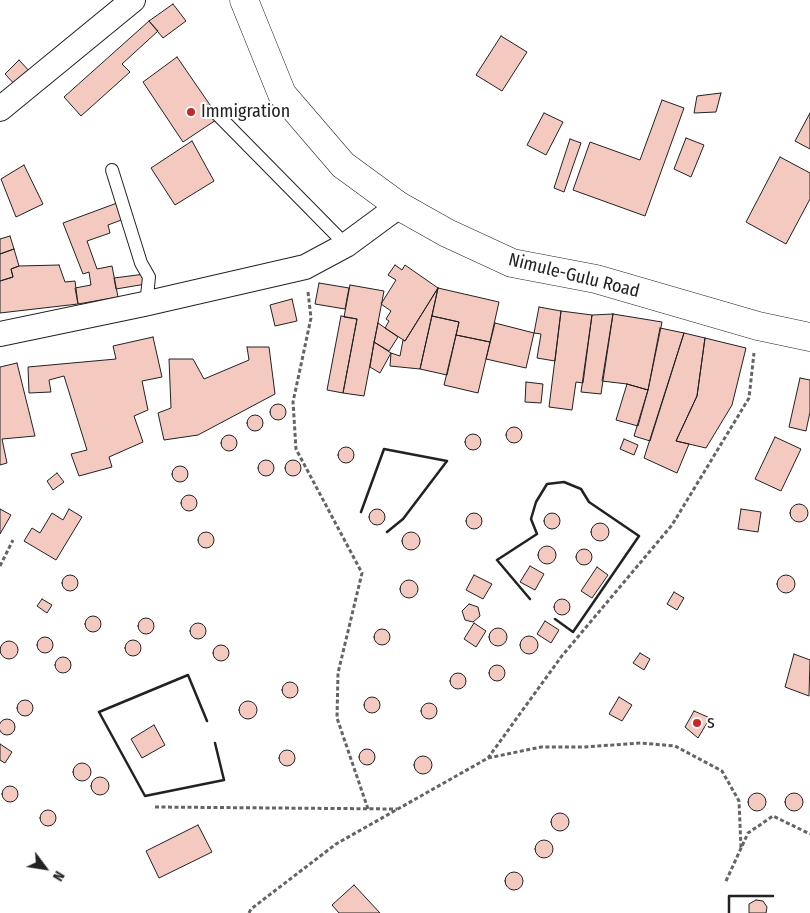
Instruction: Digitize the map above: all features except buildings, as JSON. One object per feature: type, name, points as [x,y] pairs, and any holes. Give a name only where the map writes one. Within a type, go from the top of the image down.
[{"type":"main road","name":"Nimule-Gulu Road","points":[[244,0],[282,94],[343,165],[399,206],[447,233],[512,263],[596,279],[758,326],[810,337]]},
{"type":"street","points":[[0,109],[132,0]]},
{"type":"street","points":[[0,334],[144,304],[305,266],[346,245],[399,206]]},
{"type":"lane","points":[[216,113],[346,245]]},
{"type":"lane","points":[[112,170],[141,263],[149,277],[144,304]]},
{"type":"path","points":[[305,266],[311,318],[293,402],[296,449],[362,573],[338,673],[337,718],[368,809]]},
{"type":"path","points":[[488,758],[561,658],[672,525],[749,398],[758,326]]},
{"type":"path","points":[[0,566],[13,540]]},
{"type":"path","points":[[249,913],[251,909],[336,844],[488,758],[541,747],[584,747],[641,743],[675,746],[722,772],[738,801],[741,848]]},
{"type":"path","points":[[155,807],[398,809]]},
{"type":"path","points":[[726,881],[748,833],[773,816],[810,834]]},
{"type":"wall","points":[[361,512],[384,449],[447,461],[403,519],[387,532]]},
{"type":"wall","points":[[530,599],[497,560],[537,534],[531,519],[536,502],[547,484],[564,482],[581,489],[589,502],[639,536],[573,632],[555,619]]},
{"type":"wall","points":[[207,721],[188,675],[99,712],[145,796],[224,780],[215,743]]},
{"type":"wall","points":[[729,913],[729,896],[773,896]]},
{"type":"place","name":"Immigration","points":[[191,112]]},
{"type":"place","name":"s","points":[[697,723]]}]
